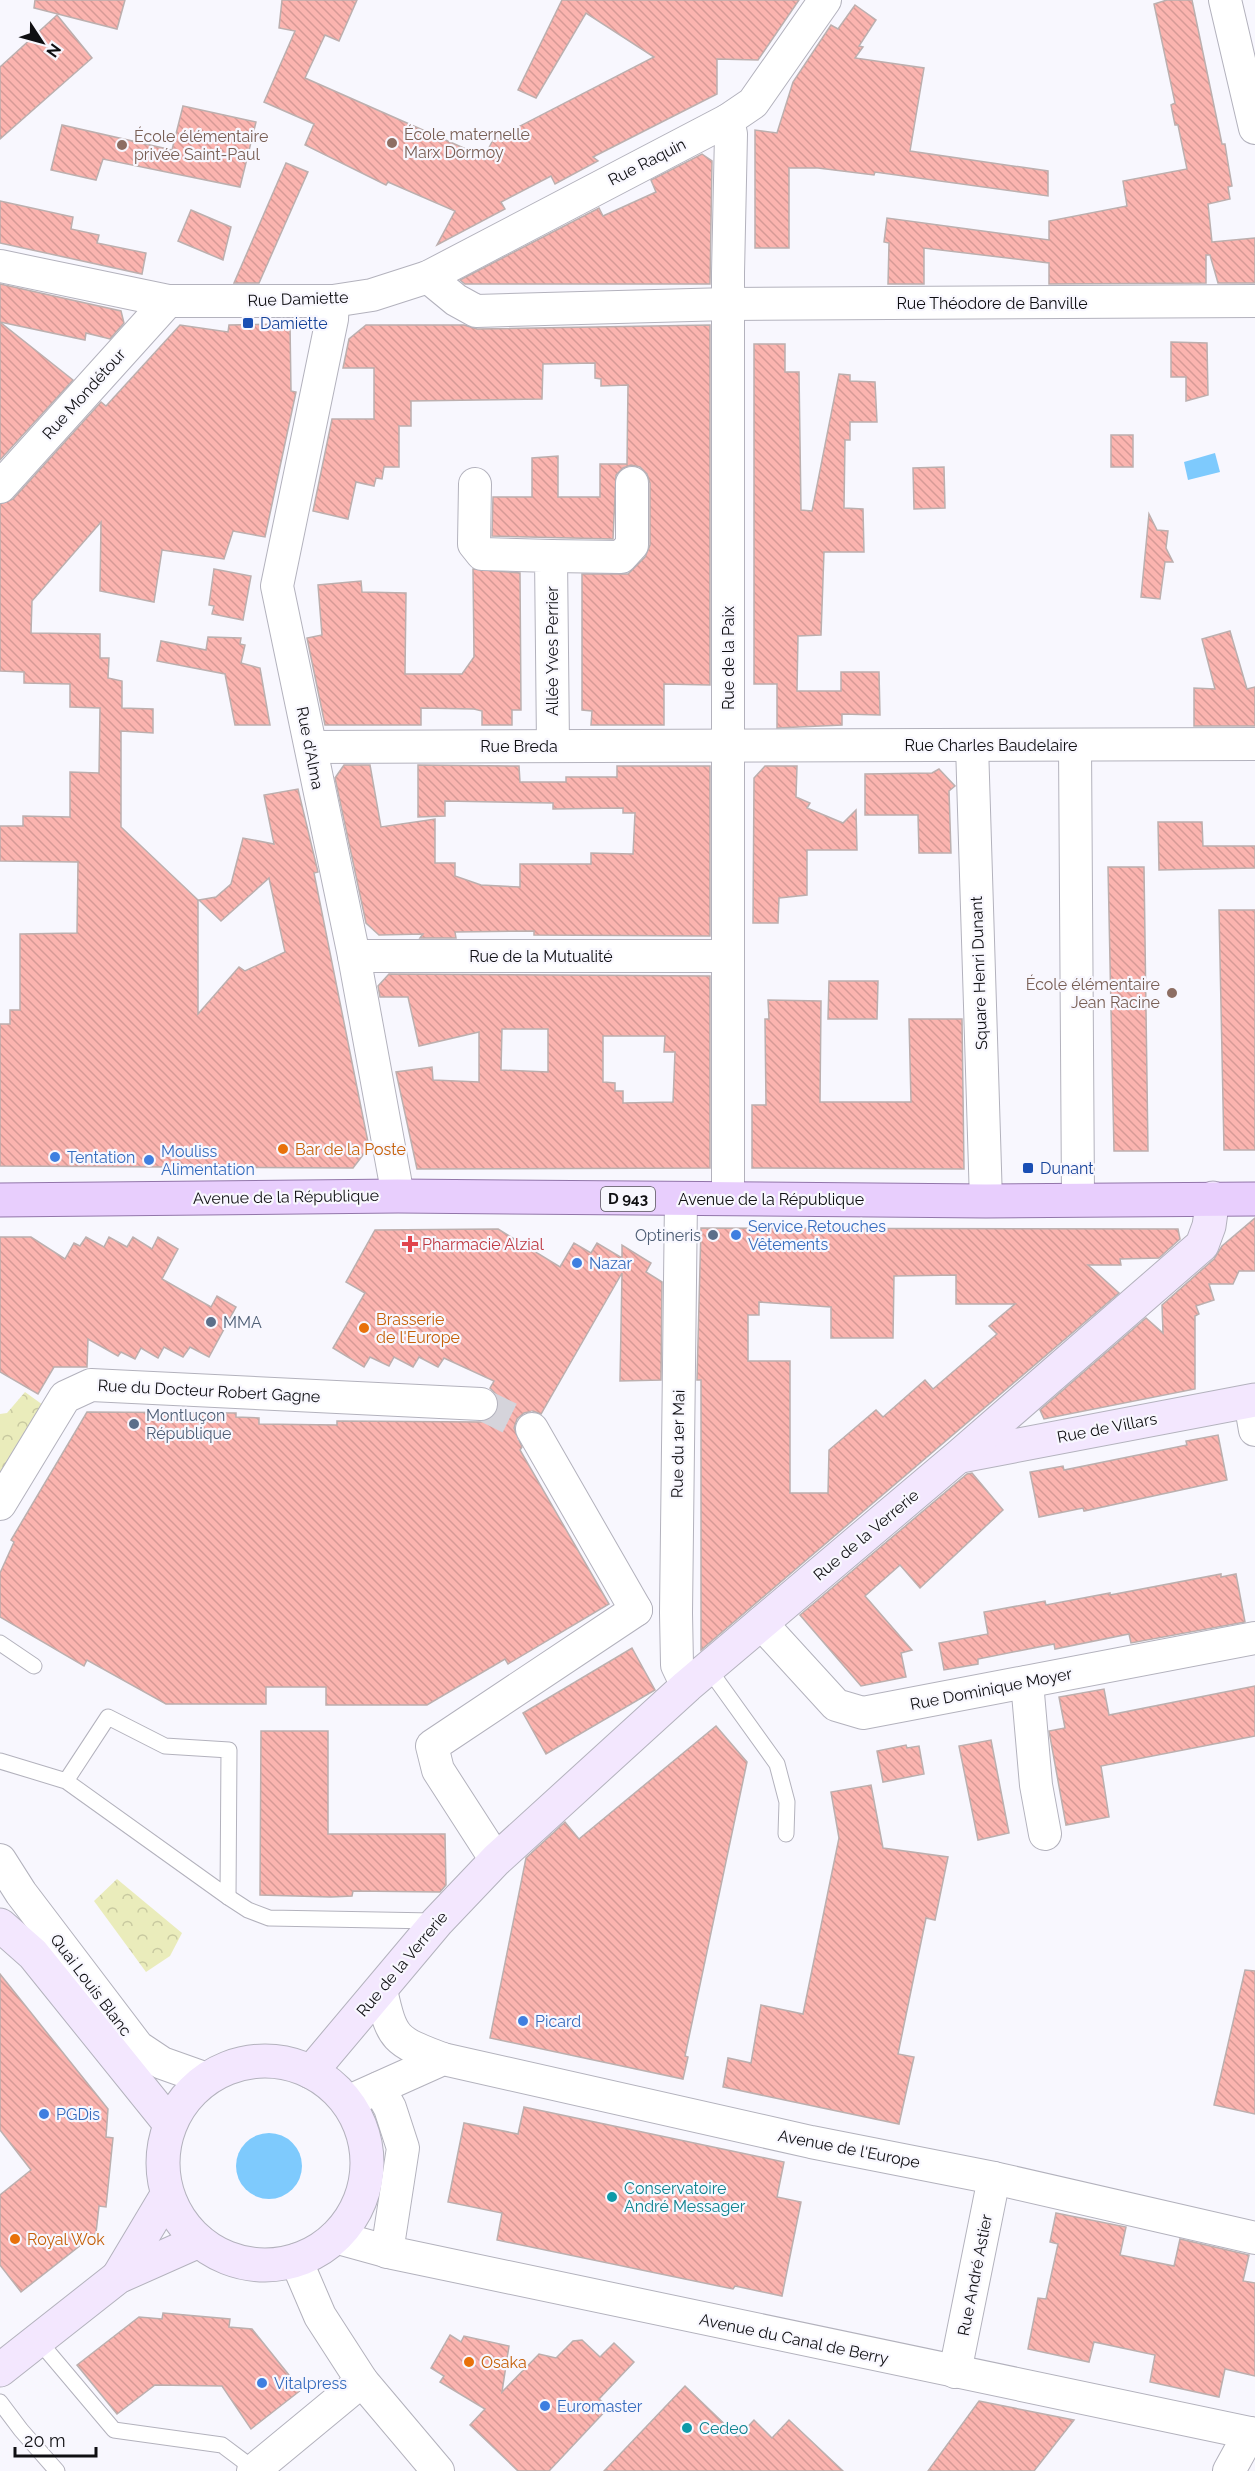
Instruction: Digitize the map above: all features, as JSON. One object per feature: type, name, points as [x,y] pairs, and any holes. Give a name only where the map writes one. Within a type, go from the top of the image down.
[{"type":"main road","name":"Avenue de la République","points":[[0,1200],[398,1196],[986,1201],[1078,1198],[1255,1199]]},
{"type":"main road","name":"Rue de la Verrerie","points":[[311,2072],[437,1922],[496,1860],[698,1677],[959,1456],[1202,1245],[1209,1226],[1213,1198]]},
{"type":"main road","name":"Rue de Villars","points":[[959,1456],[1253,1411]]},
{"type":"main road","name":"Quai Louis Blanc","points":[[0,1924],[33,1954],[170,2124]]},
{"type":"main road","points":[[258,2061],[285,2063],[311,2072],[331,2085],[347,2102],[361,2128],[367,2157],[364,2187],[353,2214],[335,2237],[317,2251],[296,2260],[262,2266],[228,2259],[198,2241],[180,2220],[168,2195],[163,2164],[170,2124],[185,2099],[207,2079],[231,2067],[258,2061]]},
{"type":"main road","points":[[117,2277],[168,2195]]},
{"type":"main road","points":[[0,2370],[117,2277],[198,2241]]},
{"type":"street","name":"Rue Raquin","points":[[428,277],[728,120],[753,103],[825,0]]},
{"type":"street","points":[[1225,0],[1255,128]]},
{"type":"street","name":"Rue de la Paix","points":[[728,120],[731,134],[728,304],[728,1198]]},
{"type":"street","name":"Rue Damiette","points":[[0,266],[168,301],[333,301],[372,295],[428,277]]},
{"type":"street","points":[[428,277],[456,300],[476,311],[728,304]]},
{"type":"street","name":"Rue Mondétour","points":[[0,487],[168,301]]},
{"type":"street","name":"Rue d'Alma","points":[[333,301],[332,319],[277,586],[354,956],[398,1196]]},
{"type":"street","name":"Rue Théodore de Banville","points":[[728,304],[1255,301]]},
{"type":"street","points":[[475,484],[474,544],[482,554],[621,557],[632,545],[632,483]]},
{"type":"street","name":"Allée Yves Perrier","points":[[552,556],[553,746]]},
{"type":"street","name":"Rue Charles Baudelaire","points":[[728,746],[1255,744]]},
{"type":"street","name":"Square Henri Dunant","points":[[972,745],[986,1201]]},
{"type":"street","points":[[1075,745],[1078,1198]]},
{"type":"street","name":"Rue Breda","points":[[311,747],[728,746]]},
{"type":"street","name":"Rue de la Mutualité","points":[[354,956],[728,956]]},
{"type":"street","name":"Rue du 1er Mai","points":[[681,1199],[675,1613],[677,1665],[698,1677]]},
{"type":"street","name":"Rue du Docteur Robert Gagne","points":[[0,1504],[65,1397],[91,1385],[481,1404]]},
{"type":"street","points":[[532,1430],[636,1610]]},
{"type":"street","points":[[496,1860],[438,1770],[432,1746],[636,1610],[675,1613]]},
{"type":"street","name":"Rue Dominique Moyer","points":[[762,1623],[836,1705],[862,1713],[1255,1638]]},
{"type":"street","points":[[1027,1682],[1036,1785],[1046,1834]]},
{"type":"street","name":"Quai Louis Blanc","points":[[0,1860],[21,1893],[138,2047],[162,2063],[207,2079]]},
{"type":"street","name":"Avenue de l'Europe","points":[[381,1990],[388,2024],[403,2044],[443,2059],[811,2142],[994,2178],[1255,2238]]},
{"type":"street","points":[[347,2102],[443,2059]]},
{"type":"street","points":[[379,2088],[390,2108],[403,2148],[387,2252]]},
{"type":"street","name":"Rue André Astier","points":[[955,2372],[994,2178]]},
{"type":"street","name":"Avenue du Canal de Berry","points":[[335,2237],[387,2252],[1252,2433]]},
{"type":"street","points":[[296,2260],[320,2316],[362,2381],[438,2471]]},
{"type":"street","points":[[254,2470],[362,2381]]},
{"type":"street","points":[[1228,2471],[1252,2433]]},
{"type":"lane","points":[[0,1643],[34,1666]]},
{"type":"lane","points":[[698,1677],[777,1764],[787,1802],[786,1834]]},
{"type":"lane","points":[[66,1781],[108,1717],[165,1746],[229,1750],[228,1897]]},
{"type":"lane","points":[[0,1761],[66,1781],[228,1897],[248,1910],[269,1918],[437,1922]]},
{"type":"lane","points":[[38,2340],[114,2430],[222,2445],[254,2470]]},
{"type":"lane","points":[[0,2402],[57,2471]]},
{"type":"green space","points":[[25,1392],[43,1405],[0,1478],[0,1414],[7,1413]]},
{"type":"green space","points":[[117,1879],[182,1933],[170,1956],[146,1972],[94,1901]]},
{"type":"water","points":[[1215,453],[1220,472],[1188,480],[1184,462]]},
{"type":"water","points":[[262,2133],[276,2133],[288,2138],[297,2147],[302,2166],[300,2179],[293,2190],[276,2199],[262,2199],[250,2194],[241,2185],[236,2173],[236,2159],[241,2147],[250,2138]]},
{"type":"building","points":[[35,0],[125,0],[117,29],[34,8]]},
{"type":"building","points":[[282,0],[357,0],[339,41],[325,35],[305,78],[484,157],[493,140],[654,57],[586,13],[536,98],[518,90],[562,0],[799,0],[758,60],[717,59],[717,94],[593,157],[598,161],[555,184],[551,176],[501,202],[505,209],[437,245],[455,211],[388,182],[386,185],[305,145],[314,124],[264,102],[295,31],[279,28]]},
{"type":"building","points":[[1167,0],[1192,0],[1222,144],[1225,144],[1232,186],[1228,187],[1230,199],[1208,204],[1212,242],[1255,238],[1255,283],[1218,283],[1210,255],[1206,255],[1206,283],[1049,284],[1049,263],[924,248],[924,284],[888,284],[889,243],[884,242],[887,218],[1049,240],[1049,221],[1127,206],[1123,181],[1187,169],[1178,125],[1175,125],[1171,105],[1175,103],[1154,4]]},
{"type":"building","points":[[855,5],[876,20],[859,46],[863,47],[855,58],[924,68],[910,151],[1048,171],[1048,196],[875,172],[874,175],[818,168],[789,168],[789,248],[755,248],[755,130],[777,133],[793,82],[831,25],[838,29]]},
{"type":"building","points":[[57,15],[92,58],[0,139],[0,67]]},
{"type":"building","points":[[183,106],[256,122],[240,187],[103,159],[96,180],[51,170],[62,125],[172,150]]},
{"type":"building","points":[[702,154],[712,161],[710,284],[465,284],[460,280],[599,208],[603,216],[656,192],[651,180]]},
{"type":"building","points":[[286,163],[308,172],[259,283],[234,283]]},
{"type":"building","points":[[0,201],[73,217],[71,229],[99,235],[97,243],[146,253],[142,274],[0,243]]},
{"type":"building","points":[[191,210],[231,227],[223,260],[178,241]]},
{"type":"building","points":[[0,284],[121,311],[124,323],[110,339],[86,333],[85,340],[0,322]]},
{"type":"building","points":[[0,322],[73,380],[0,460]]},
{"type":"building","points":[[290,324],[291,391],[296,392],[265,537],[233,531],[224,559],[162,550],[154,602],[100,591],[101,522],[32,601],[31,633],[100,634],[100,658],[109,658],[108,678],[122,681],[122,708],[153,709],[153,733],[121,731],[121,827],[198,900],[198,1014],[239,967],[245,971],[285,952],[269,878],[221,921],[199,900],[216,897],[231,884],[243,838],[274,844],[264,795],[298,789],[318,872],[314,873],[369,1147],[353,1168],[0,1166],[0,1024],[10,1024],[10,1010],[20,1010],[20,934],[77,933],[78,862],[0,861],[0,826],[23,826],[23,816],[70,817],[70,772],[99,773],[100,708],[70,707],[70,684],[24,683],[24,672],[0,671],[0,504],[13,499],[101,402],[106,406],[180,325],[228,332],[229,325]]},
{"type":"building","points":[[366,325],[464,325],[477,329],[710,325],[710,685],[664,684],[664,725],[591,725],[592,711],[582,710],[582,574],[628,574],[645,557],[650,545],[650,483],[647,474],[640,467],[631,465],[623,468],[616,475],[613,539],[492,536],[493,497],[532,497],[532,458],[558,456],[558,497],[600,497],[600,464],[627,464],[628,385],[601,386],[601,379],[595,378],[595,363],[543,364],[542,399],[411,401],[411,426],[399,426],[399,467],[384,467],[382,479],[376,478],[374,486],[356,482],[348,519],[313,511],[332,419],[374,419],[374,368],[343,368],[349,339]]},
{"type":"building","points":[[1171,342],[1207,343],[1208,395],[1186,401],[1186,377],[1171,377]]},
{"type":"building","points":[[754,344],[785,344],[785,372],[799,372],[801,510],[812,511],[839,374],[850,375],[850,381],[875,382],[877,422],[850,422],[850,440],[845,440],[844,508],[863,509],[864,552],[824,552],[821,635],[798,636],[797,691],[841,691],[841,672],[879,672],[880,715],[842,714],[842,725],[777,728],[777,684],[754,684]]},
{"type":"building","points":[[1111,435],[1133,435],[1133,467],[1111,467]]},
{"type":"building","points":[[944,467],[945,508],[914,509],[913,468]]},
{"type":"building","points":[[1149,514],[1157,530],[1168,531],[1166,548],[1173,562],[1165,562],[1160,599],[1141,597]]},
{"type":"building","points":[[214,569],[251,576],[243,620],[212,614],[214,606],[209,605]]},
{"type":"building","points":[[473,569],[520,573],[521,710],[512,710],[512,725],[482,725],[482,711],[474,709],[421,708],[421,725],[325,725],[307,638],[322,635],[318,585],[361,581],[362,592],[406,593],[405,674],[462,674],[474,657]]},
{"type":"building","points":[[1230,631],[1247,689],[1255,687],[1255,726],[1194,726],[1194,688],[1215,689],[1202,639]]},
{"type":"building","points":[[208,637],[241,638],[240,644],[245,645],[241,663],[260,668],[270,725],[235,725],[225,674],[157,661],[161,641],[206,650]]},
{"type":"building","points":[[344,765],[370,765],[381,827],[435,819],[435,863],[455,863],[455,876],[481,885],[520,887],[520,864],[591,864],[591,853],[633,854],[635,813],[623,813],[623,808],[553,809],[553,803],[445,801],[445,816],[418,817],[418,765],[519,766],[520,782],[566,782],[566,777],[617,777],[617,766],[710,766],[710,936],[534,935],[534,931],[455,932],[456,938],[420,938],[423,934],[379,935],[366,923],[335,778]]},
{"type":"building","points":[[765,766],[797,766],[796,797],[810,803],[807,808],[843,823],[856,810],[857,850],[807,850],[807,895],[779,898],[778,923],[753,923],[754,778]]},
{"type":"building","points":[[939,769],[955,786],[949,791],[951,853],[919,853],[918,815],[865,815],[865,774],[932,773]]},
{"type":"building","points":[[1158,822],[1202,822],[1203,846],[1255,846],[1255,868],[1159,870]]},
{"type":"building","points":[[1108,867],[1144,867],[1148,1151],[1114,1151]]},
{"type":"building","points":[[1219,910],[1255,910],[1255,1150],[1224,1150]]},
{"type":"building","points":[[389,974],[710,976],[710,1168],[417,1169],[396,1072],[432,1067],[433,1080],[479,1082],[479,1032],[419,1046],[408,997],[380,997],[378,986]],"holes":[[[502,1029],[548,1029],[548,1072],[501,1070]],[[603,1036],[665,1036],[664,1052],[675,1052],[673,1102],[623,1103],[623,1091],[615,1091],[615,1083],[603,1082]]]},
{"type":"building","points":[[829,981],[878,981],[877,1019],[828,1019]]},
{"type":"building","points":[[768,1000],[821,1001],[820,1102],[911,1102],[909,1019],[962,1019],[964,1169],[752,1168],[752,1105],[766,1105],[765,1019],[769,1019]]},
{"type":"building","points":[[1255,1218],[1255,1271],[1239,1271],[1233,1284],[1209,1284],[1214,1300],[1196,1306],[1199,1314],[1195,1316],[1195,1389],[1044,1419],[1040,1410],[1146,1318],[1163,1333],[1162,1305],[1214,1259],[1222,1246]]},
{"type":"building","points":[[701,1228],[1178,1229],[1180,1239],[1159,1258],[1120,1259],[1121,1265],[1088,1265],[1119,1293],[701,1650],[701,1380],[697,1380]],"holes":[[[956,1275],[956,1304],[1015,1304],[989,1326],[997,1334],[933,1389],[925,1380],[883,1417],[876,1410],[829,1450],[828,1493],[790,1493],[790,1361],[748,1361],[748,1315],[759,1315],[759,1302],[831,1307],[831,1338],[893,1338],[894,1276]]]},
{"type":"building","points":[[498,1229],[560,1267],[574,1243],[591,1253],[597,1243],[622,1258],[622,1245],[651,1263],[646,1272],[662,1282],[661,1380],[620,1381],[622,1273],[541,1414],[533,1411],[524,1413],[517,1419],[514,1428],[522,1447],[520,1450],[609,1604],[508,1664],[505,1659],[427,1705],[326,1705],[326,1687],[266,1687],[266,1704],[166,1704],[87,1660],[84,1666],[0,1617],[0,1573],[14,1542],[11,1540],[87,1412],[236,1413],[236,1417],[259,1418],[259,1424],[337,1425],[337,1421],[480,1422],[490,1420],[496,1414],[499,1405],[497,1395],[490,1388],[494,1381],[444,1358],[438,1367],[419,1357],[413,1367],[394,1357],[389,1366],[370,1357],[364,1367],[333,1348],[365,1293],[346,1282],[375,1230]]},
{"type":"building","points":[[0,1237],[31,1237],[65,1259],[74,1243],[80,1246],[86,1237],[104,1247],[109,1237],[127,1247],[133,1237],[152,1249],[158,1237],[178,1249],[162,1279],[211,1307],[217,1296],[236,1307],[209,1357],[190,1347],[183,1357],[164,1347],[158,1358],[141,1348],[135,1359],[121,1352],[118,1356],[88,1339],[87,1367],[54,1367],[38,1394],[0,1372]]},
{"type":"building","points":[[1218,1435],[1227,1480],[1084,1511],[1083,1508],[1039,1517],[1030,1472],[1063,1466],[1064,1470],[1187,1445],[1186,1441]]},
{"type":"building","points":[[972,1473],[1003,1510],[920,1588],[900,1565],[865,1596],[912,1650],[901,1653],[906,1677],[861,1686],[800,1615],[967,1474]]},
{"type":"building","points":[[1221,1574],[1221,1577],[1236,1574],[1245,1622],[1131,1643],[1129,1634],[1055,1649],[1054,1644],[978,1659],[978,1664],[944,1670],[939,1643],[988,1634],[984,1612],[1045,1601],[1046,1605],[1110,1593],[1110,1595]]},
{"type":"building","points":[[632,1648],[655,1690],[546,1754],[523,1713]]},
{"type":"building","points":[[1255,1686],[1255,1736],[1101,1766],[1109,1817],[1066,1825],[1049,1731],[1065,1728],[1059,1697],[1104,1689],[1109,1715]]},
{"type":"building","points":[[716,1726],[747,1762],[685,2056],[688,2057],[683,2079],[490,2038],[526,1858],[565,1822],[579,1839]]},
{"type":"building","points":[[261,1731],[328,1731],[328,1834],[445,1834],[446,1885],[440,1892],[353,1891],[352,1896],[331,1897],[260,1895]]},
{"type":"building","points":[[991,1740],[1009,1833],[978,1840],[959,1746]]},
{"type":"building","points":[[906,1745],[907,1748],[919,1746],[924,1774],[883,1782],[877,1751]]},
{"type":"building","points":[[871,1785],[883,1848],[948,1857],[935,1920],[926,1918],[898,2054],[914,2057],[899,2124],[723,2087],[728,2058],[751,2063],[761,2005],[803,2014],[839,1838],[831,1792]]},
{"type":"building","points":[[1245,1970],[1255,1971],[1255,2114],[1214,2105]]},
{"type":"building","points":[[0,1974],[108,2109],[106,2137],[113,2138],[106,2207],[99,2206],[96,2233],[21,2292],[0,2265],[0,2195],[31,2170],[0,2130]]},
{"type":"building","name":"Conservatoire André Messager","points":[[524,2107],[784,2162],[777,2197],[801,2202],[782,2296],[735,2286],[733,2289],[497,2240],[502,2213],[448,2202],[464,2123],[518,2134]]},
{"type":"building","points":[[1056,2213],[1126,2227],[1120,2255],[1174,2266],[1180,2239],[1249,2255],[1243,2281],[1255,2283],[1255,2376],[1225,2369],[1219,2397],[1150,2382],[1155,2355],[1094,2342],[1089,2362],[1028,2349],[1038,2298],[1046,2299],[1058,2244],[1050,2242]]},
{"type":"building","points":[[163,2313],[230,2319],[229,2327],[252,2329],[301,2390],[251,2429],[222,2386],[155,2385],[117,2414],[77,2365],[139,2317],[162,2319]]},
{"type":"building","name":"Euromaster","points":[[450,2335],[461,2342],[464,2336],[509,2346],[502,2392],[539,2354],[556,2358],[573,2341],[582,2340],[600,2357],[614,2343],[634,2362],[599,2399],[609,2407],[549,2471],[518,2471],[470,2425],[485,2409],[440,2382],[444,2376],[431,2368]]},
{"type":"building","name":"Cedeo","points":[[685,2386],[738,2437],[754,2420],[772,2438],[789,2420],[843,2471],[604,2471]]},
{"type":"building","points":[[979,2401],[1074,2420],[1034,2471],[928,2471]]},
{"type":"tunnel","points":[[481,1404],[532,1429]]},
{"type":"place","name":"École maternelle Marx Dormoy","points":[[392,143]]},
{"type":"place","name":"École élémentaire privée Saint-Paul","points":[[122,145]]},
{"type":"place","name":"Damiette","points":[[248,323]]},
{"type":"place","name":"École élémentaire Jean Racine","points":[[1172,993]]},
{"type":"place","name":"Bar de la Poste","points":[[283,1149]]},
{"type":"place","name":"Tentation","points":[[55,1157]]},
{"type":"place","name":"Mouliss Alimentation","points":[[149,1160]]},
{"type":"place","name":"Dunant","points":[[1028,1168]]},
{"type":"place","name":"Optineris","points":[[713,1235]]},
{"type":"place","name":"Service Retouches Vêtements","points":[[736,1235]]},
{"type":"place","name":"Pharmacie Alzial","points":[[410,1244]]},
{"type":"place","name":"Nazar","points":[[577,1263]]},
{"type":"place","name":"MMA","points":[[211,1322]]},
{"type":"place","name":"Brasserie de l'Europe","points":[[364,1328]]},
{"type":"place","name":"Montluçon République","points":[[134,1424]]},
{"type":"place","name":"Picard","points":[[523,2021]]},
{"type":"place","name":"PGDis","points":[[44,2114]]},
{"type":"place","name":"Conservatoire André Messager","points":[[612,2197]]},
{"type":"place","name":"Royal Wok","points":[[15,2239]]},
{"type":"place","name":"Osaka","points":[[469,2362]]},
{"type":"place","name":"Vitalpress","points":[[262,2383]]},
{"type":"place","name":"Euromaster","points":[[545,2406]]},
{"type":"place","name":"Cedeo","points":[[687,2428]]}]
